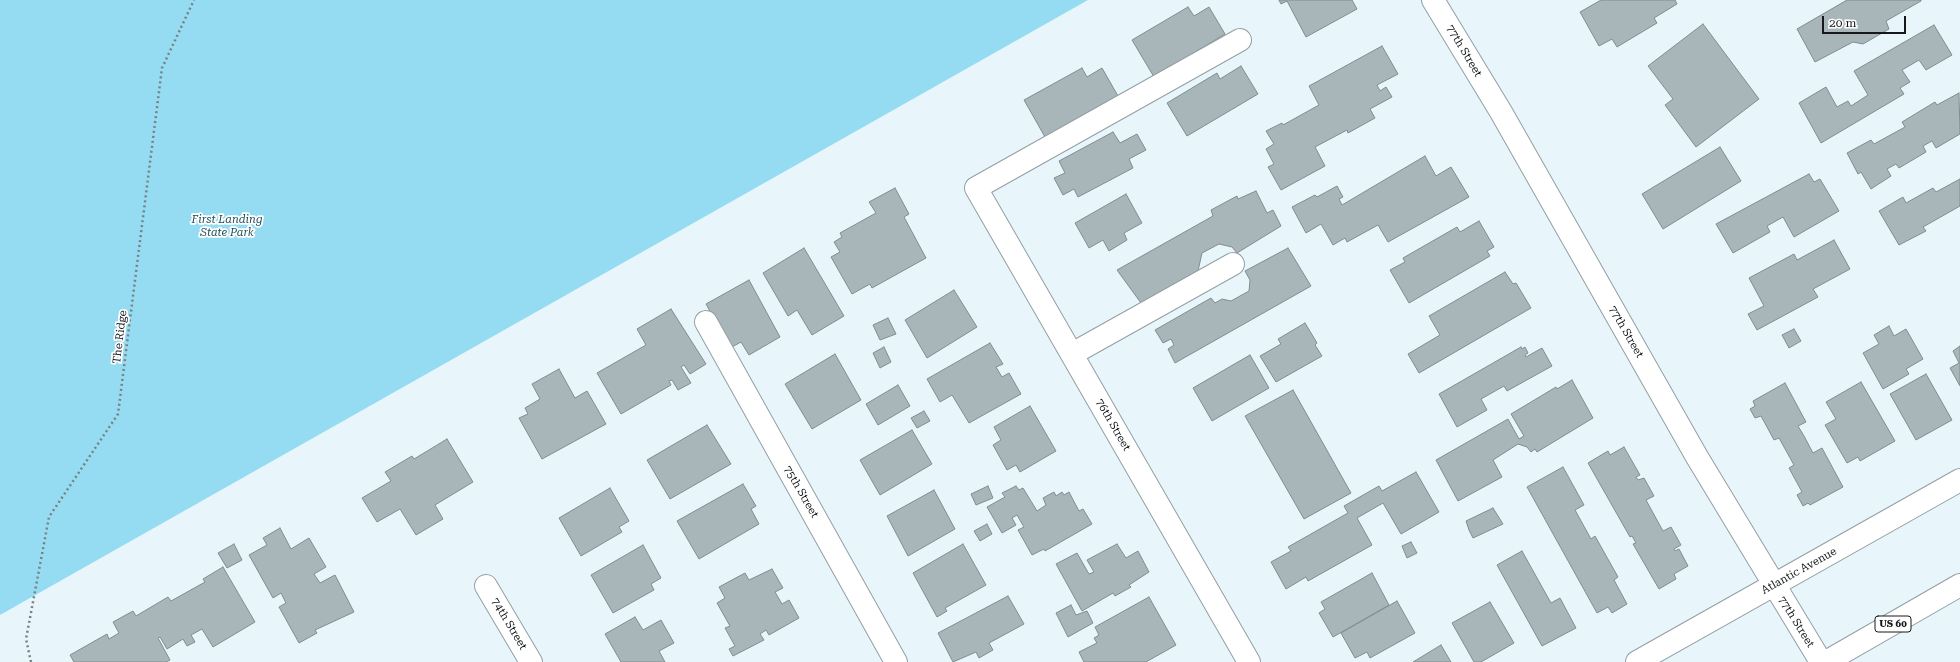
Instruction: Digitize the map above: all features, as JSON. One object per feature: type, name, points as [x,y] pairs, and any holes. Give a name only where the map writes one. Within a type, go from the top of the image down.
[{"type":"main road","name":"77th Street","points":[[1433,0],[1501,112],[1697,457],[1821,662]]},
{"type":"main road","name":"76th Street","points":[[1240,40],[976,188],[1249,662]]},
{"type":"main road","points":[[1072,354],[1233,264]]},
{"type":"main road","name":"75th Street","points":[[706,322],[896,662]]},
{"type":"main road","name":"Atlantic Avenue","points":[[1637,662],[1960,480]]},
{"type":"main road","name":"US 60","points":[[1826,662],[1960,585]]},
{"type":"main road","name":"74th Street","points":[[486,586],[532,662]]},
{"type":"path","name":"The Ridge","points":[[31,662],[26,639],[49,517],[118,414],[162,68],[194,0]]},
{"type":"green space","name":"First Landing State Park","points":[[0,0],[1088,0],[0,615]]},
{"type":"building","points":[[1279,0],[1352,0],[1357,9],[1306,37],[1287,1],[1281,4]]},
{"type":"building","points":[[1601,0],[1675,0],[1677,4],[1654,18],[1657,23],[1617,47],[1612,39],[1599,46],[1580,12]]},
{"type":"building","points":[[1847,0],[1921,1],[1886,21],[1889,29],[1863,44],[1853,42],[1815,62],[1797,29]]},
{"type":"building","points":[[1188,7],[1194,16],[1209,7],[1225,34],[1154,77],[1132,40]]},
{"type":"building","points":[[1703,24],[1759,99],[1696,147],[1665,105],[1673,99],[1648,66]]},
{"type":"building","points":[[1934,25],[1952,55],[1926,70],[1919,60],[1902,70],[1910,82],[1900,88],[1904,94],[1821,143],[1799,103],[1826,87],[1837,107],[1848,101],[1851,106],[1868,95],[1854,71]]},
{"type":"building","points":[[1382,46],[1398,74],[1377,85],[1380,91],[1386,87],[1392,97],[1370,109],[1375,118],[1348,133],[1347,130],[1315,147],[1325,166],[1281,190],[1268,167],[1274,164],[1266,149],[1274,144],[1266,131],[1282,123],[1283,125],[1319,105],[1309,86]]},
{"type":"building","points":[[1241,66],[1258,94],[1187,136],[1167,103],[1217,73],[1220,79]]},
{"type":"building","points":[[1082,68],[1087,77],[1102,68],[1118,96],[1045,137],[1024,100]]},
{"type":"building","points":[[1959,93],[1960,134],[1936,148],[1932,141],[1923,146],[1926,152],[1899,168],[1896,164],[1887,169],[1891,176],[1871,189],[1861,172],[1858,174],[1847,153],[1871,140],[1874,144],[1905,127],[1902,122],[1935,102],[1937,105]]},
{"type":"building","points":[[1113,132],[1120,143],[1137,134],[1146,150],[1129,159],[1133,168],[1078,197],[1074,189],[1063,195],[1054,178],[1065,173],[1059,161]]},
{"type":"building","points":[[1720,147],[1741,181],[1663,229],[1642,194]]},
{"type":"building","points":[[1425,156],[1436,176],[1451,167],[1469,197],[1388,242],[1378,225],[1347,242],[1345,238],[1333,245],[1321,224],[1306,233],[1292,207],[1315,195],[1317,197],[1337,186],[1343,197],[1339,199],[1342,205]]},
{"type":"building","points":[[1809,174],[1814,182],[1820,179],[1839,211],[1794,237],[1783,217],[1767,226],[1770,232],[1733,253],[1716,224]]},
{"type":"building","points":[[1960,179],[1960,206],[1923,227],[1926,231],[1899,245],[1879,211],[1903,197],[1906,203],[1933,188],[1936,192]]},
{"type":"building","points":[[895,188],[909,214],[904,217],[926,258],[872,288],[870,284],[852,294],[831,257],[840,252],[834,242],[842,237],[840,233],[876,213],[869,202]]},
{"type":"building","points":[[1256,191],[1267,213],[1273,210],[1281,226],[1237,253],[1232,247],[1219,244],[1202,253],[1198,271],[1141,303],[1117,270],[1213,216],[1211,210],[1237,196],[1238,199]]},
{"type":"building","points":[[1126,194],[1142,223],[1124,233],[1127,240],[1109,251],[1103,240],[1089,248],[1075,223]]},
{"type":"building","points":[[1479,221],[1494,247],[1487,251],[1490,256],[1409,303],[1390,270],[1405,262],[1403,258],[1457,227],[1460,232]]},
{"type":"building","points":[[1834,240],[1850,269],[1813,289],[1818,297],[1757,330],[1748,314],[1764,306],[1749,278],[1794,254],[1797,260]]},
{"type":"building","points":[[804,248],[844,316],[812,335],[797,310],[788,316],[763,273]]},
{"type":"building","points":[[1288,248],[1311,286],[1175,363],[1168,349],[1174,345],[1171,339],[1163,343],[1155,330],[1211,298],[1215,303],[1222,299],[1231,301],[1249,291],[1250,280],[1245,271]]},
{"type":"building","points":[[1505,272],[1513,284],[1516,283],[1531,308],[1419,373],[1408,354],[1440,335],[1429,316]]},
{"type":"building","points":[[749,280],[780,337],[749,355],[741,342],[730,348],[706,304]]},
{"type":"building","points":[[954,290],[977,327],[927,358],[905,320]]},
{"type":"building","points":[[671,309],[706,364],[690,374],[684,365],[681,367],[691,383],[678,390],[672,380],[669,381],[671,385],[621,414],[597,373],[646,345],[637,329]]},
{"type":"building","points":[[888,318],[896,334],[880,340],[873,325]]},
{"type":"building","points":[[1305,323],[1317,343],[1315,345],[1322,356],[1276,382],[1260,356],[1281,344],[1278,339]]},
{"type":"building","points":[[1889,326],[1894,336],[1906,329],[1923,359],[1906,369],[1909,374],[1883,389],[1863,353],[1879,344],[1874,335]]},
{"type":"building","points":[[1794,329],[1801,341],[1789,348],[1782,335]]},
{"type":"building","points":[[990,343],[1003,364],[996,367],[1002,377],[1009,373],[1021,394],[969,423],[952,395],[940,402],[927,379]]},
{"type":"building","points":[[1960,346],[1960,386],[1950,368],[1959,363],[1953,351]]},
{"type":"building","points":[[884,347],[891,362],[880,368],[873,353]]},
{"type":"building","points":[[1521,347],[1522,349],[1525,347],[1528,353],[1525,355],[1526,357],[1542,348],[1552,366],[1507,391],[1504,386],[1481,399],[1487,410],[1457,427],[1439,394]]},
{"type":"building","points":[[835,354],[861,400],[812,429],[785,384]]},
{"type":"building","points":[[1250,355],[1269,388],[1212,421],[1193,388]]},
{"type":"building","points":[[559,369],[575,398],[587,391],[606,424],[542,459],[519,418],[528,414],[525,408],[540,399],[532,384]]},
{"type":"building","points":[[1926,374],[1952,420],[1916,440],[1890,394]]},
{"type":"building","points":[[1572,380],[1593,418],[1537,452],[1535,449],[1531,452],[1527,447],[1518,444],[1493,460],[1502,477],[1458,501],[1436,460],[1508,419],[1519,439],[1524,436],[1511,414],[1556,387],[1557,389]]},
{"type":"building","points":[[1861,382],[1895,441],[1860,461],[1858,457],[1847,463],[1825,425],[1836,419],[1826,402]]},
{"type":"building","points":[[1785,383],[1806,422],[1798,426],[1813,453],[1822,448],[1843,487],[1810,505],[1808,503],[1803,506],[1797,495],[1802,492],[1789,468],[1794,465],[1779,438],[1774,440],[1761,416],[1755,418],[1750,409],[1755,406],[1753,401]]},
{"type":"building","points":[[898,385],[910,406],[878,425],[866,404]]},
{"type":"building","points":[[1293,390],[1351,493],[1304,519],[1245,416]]},
{"type":"building","points":[[1030,406],[1056,451],[1020,472],[1016,465],[1007,470],[993,445],[1001,440],[994,427]]},
{"type":"building","points":[[924,411],[930,421],[917,428],[911,418]]},
{"type":"building","points":[[707,425],[731,464],[670,499],[647,460]]},
{"type":"building","points":[[912,430],[932,464],[880,495],[860,460]]},
{"type":"building","points":[[447,439],[473,482],[435,505],[443,519],[416,535],[400,509],[377,522],[362,498],[391,481],[385,472],[412,456],[414,459]]},
{"type":"building","points":[[1624,447],[1640,475],[1636,477],[1638,480],[1644,478],[1654,496],[1646,500],[1663,531],[1671,527],[1681,545],[1674,549],[1675,551],[1679,549],[1688,566],[1674,574],[1676,579],[1659,589],[1633,544],[1636,543],[1632,536],[1630,537],[1588,463],[1608,451],[1610,455]]},
{"type":"building","points":[[1563,467],[1584,505],[1575,510],[1591,539],[1595,536],[1618,577],[1614,580],[1627,604],[1612,613],[1608,607],[1597,613],[1527,487]]},
{"type":"building","points":[[1416,472],[1439,512],[1401,534],[1383,503],[1357,518],[1372,545],[1308,581],[1306,577],[1286,589],[1271,562],[1291,551],[1288,547],[1348,513],[1344,506],[1379,486],[1382,491]]},
{"type":"building","points":[[743,484],[756,506],[751,509],[759,524],[699,559],[677,521]]},
{"type":"building","points":[[988,486],[993,498],[976,505],[971,494]]},
{"type":"building","points":[[1016,486],[1019,490],[1023,488],[1037,511],[1046,505],[1043,498],[1054,492],[1056,496],[1062,492],[1064,495],[1069,492],[1079,511],[1083,509],[1092,524],[1045,551],[1044,549],[1032,555],[1018,530],[1024,527],[1017,515],[1012,518],[1016,525],[1002,533],[987,507],[1005,497],[1002,493]]},
{"type":"building","points":[[610,488],[629,521],[619,527],[622,532],[581,556],[559,518]]},
{"type":"building","points":[[934,490],[955,529],[908,556],[887,516]]},
{"type":"building","points":[[1493,508],[1503,524],[1473,538],[1466,521]]},
{"type":"building","points":[[987,524],[992,534],[980,541],[974,531]]},
{"type":"building","points":[[280,528],[291,549],[309,538],[326,567],[314,574],[320,583],[335,575],[354,612],[315,630],[317,633],[299,643],[279,607],[286,603],[281,593],[273,598],[249,555],[267,545],[263,538]]},
{"type":"building","points":[[1411,542],[1417,553],[1407,558],[1402,546]]},
{"type":"building","points":[[234,544],[242,560],[227,568],[218,553]]},
{"type":"building","points":[[963,544],[986,585],[945,608],[947,611],[937,617],[913,573]]},
{"type":"building","points":[[1117,544],[1126,558],[1138,551],[1149,572],[1129,585],[1131,587],[1115,596],[1113,593],[1082,611],[1056,564],[1077,553],[1089,574],[1094,572],[1087,560]]},
{"type":"building","points":[[643,545],[661,578],[651,584],[654,590],[613,613],[591,575]]},
{"type":"building","points":[[1522,551],[1551,603],[1560,598],[1576,628],[1542,646],[1497,565]]},
{"type":"building","points":[[223,567],[255,622],[213,647],[202,629],[191,635],[195,642],[187,646],[183,639],[167,649],[160,637],[158,638],[170,660],[166,662],[74,662],[70,655],[107,634],[109,639],[119,633],[113,622],[133,611],[136,616],[168,597],[171,601],[205,582],[203,579]]},
{"type":"building","points":[[772,569],[783,588],[775,592],[782,604],[789,600],[799,618],[769,635],[766,630],[760,634],[764,640],[733,656],[729,649],[735,646],[725,628],[730,626],[717,603],[725,598],[719,587],[745,573],[749,580]]},
{"type":"building","points":[[1372,573],[1389,605],[1333,637],[1319,613],[1325,609],[1321,602]]},
{"type":"building","points":[[1008,596],[1024,624],[989,643],[993,650],[979,658],[976,652],[953,662],[938,633]]},
{"type":"building","points":[[1149,597],[1176,645],[1146,662],[1084,662],[1079,652],[1097,643],[1094,638],[1099,635],[1095,627]]},
{"type":"building","points":[[1397,601],[1415,633],[1370,658],[1367,652],[1355,658],[1341,633]]},
{"type":"building","points":[[1490,602],[1514,643],[1481,662],[1474,662],[1452,623]]},
{"type":"building","points":[[1071,605],[1076,615],[1087,611],[1093,623],[1068,637],[1056,613]]},
{"type":"building","points":[[635,617],[643,630],[661,620],[674,643],[659,651],[665,662],[621,662],[605,634]]},
{"type":"building","points":[[1441,645],[1451,662],[1413,662]]}]
